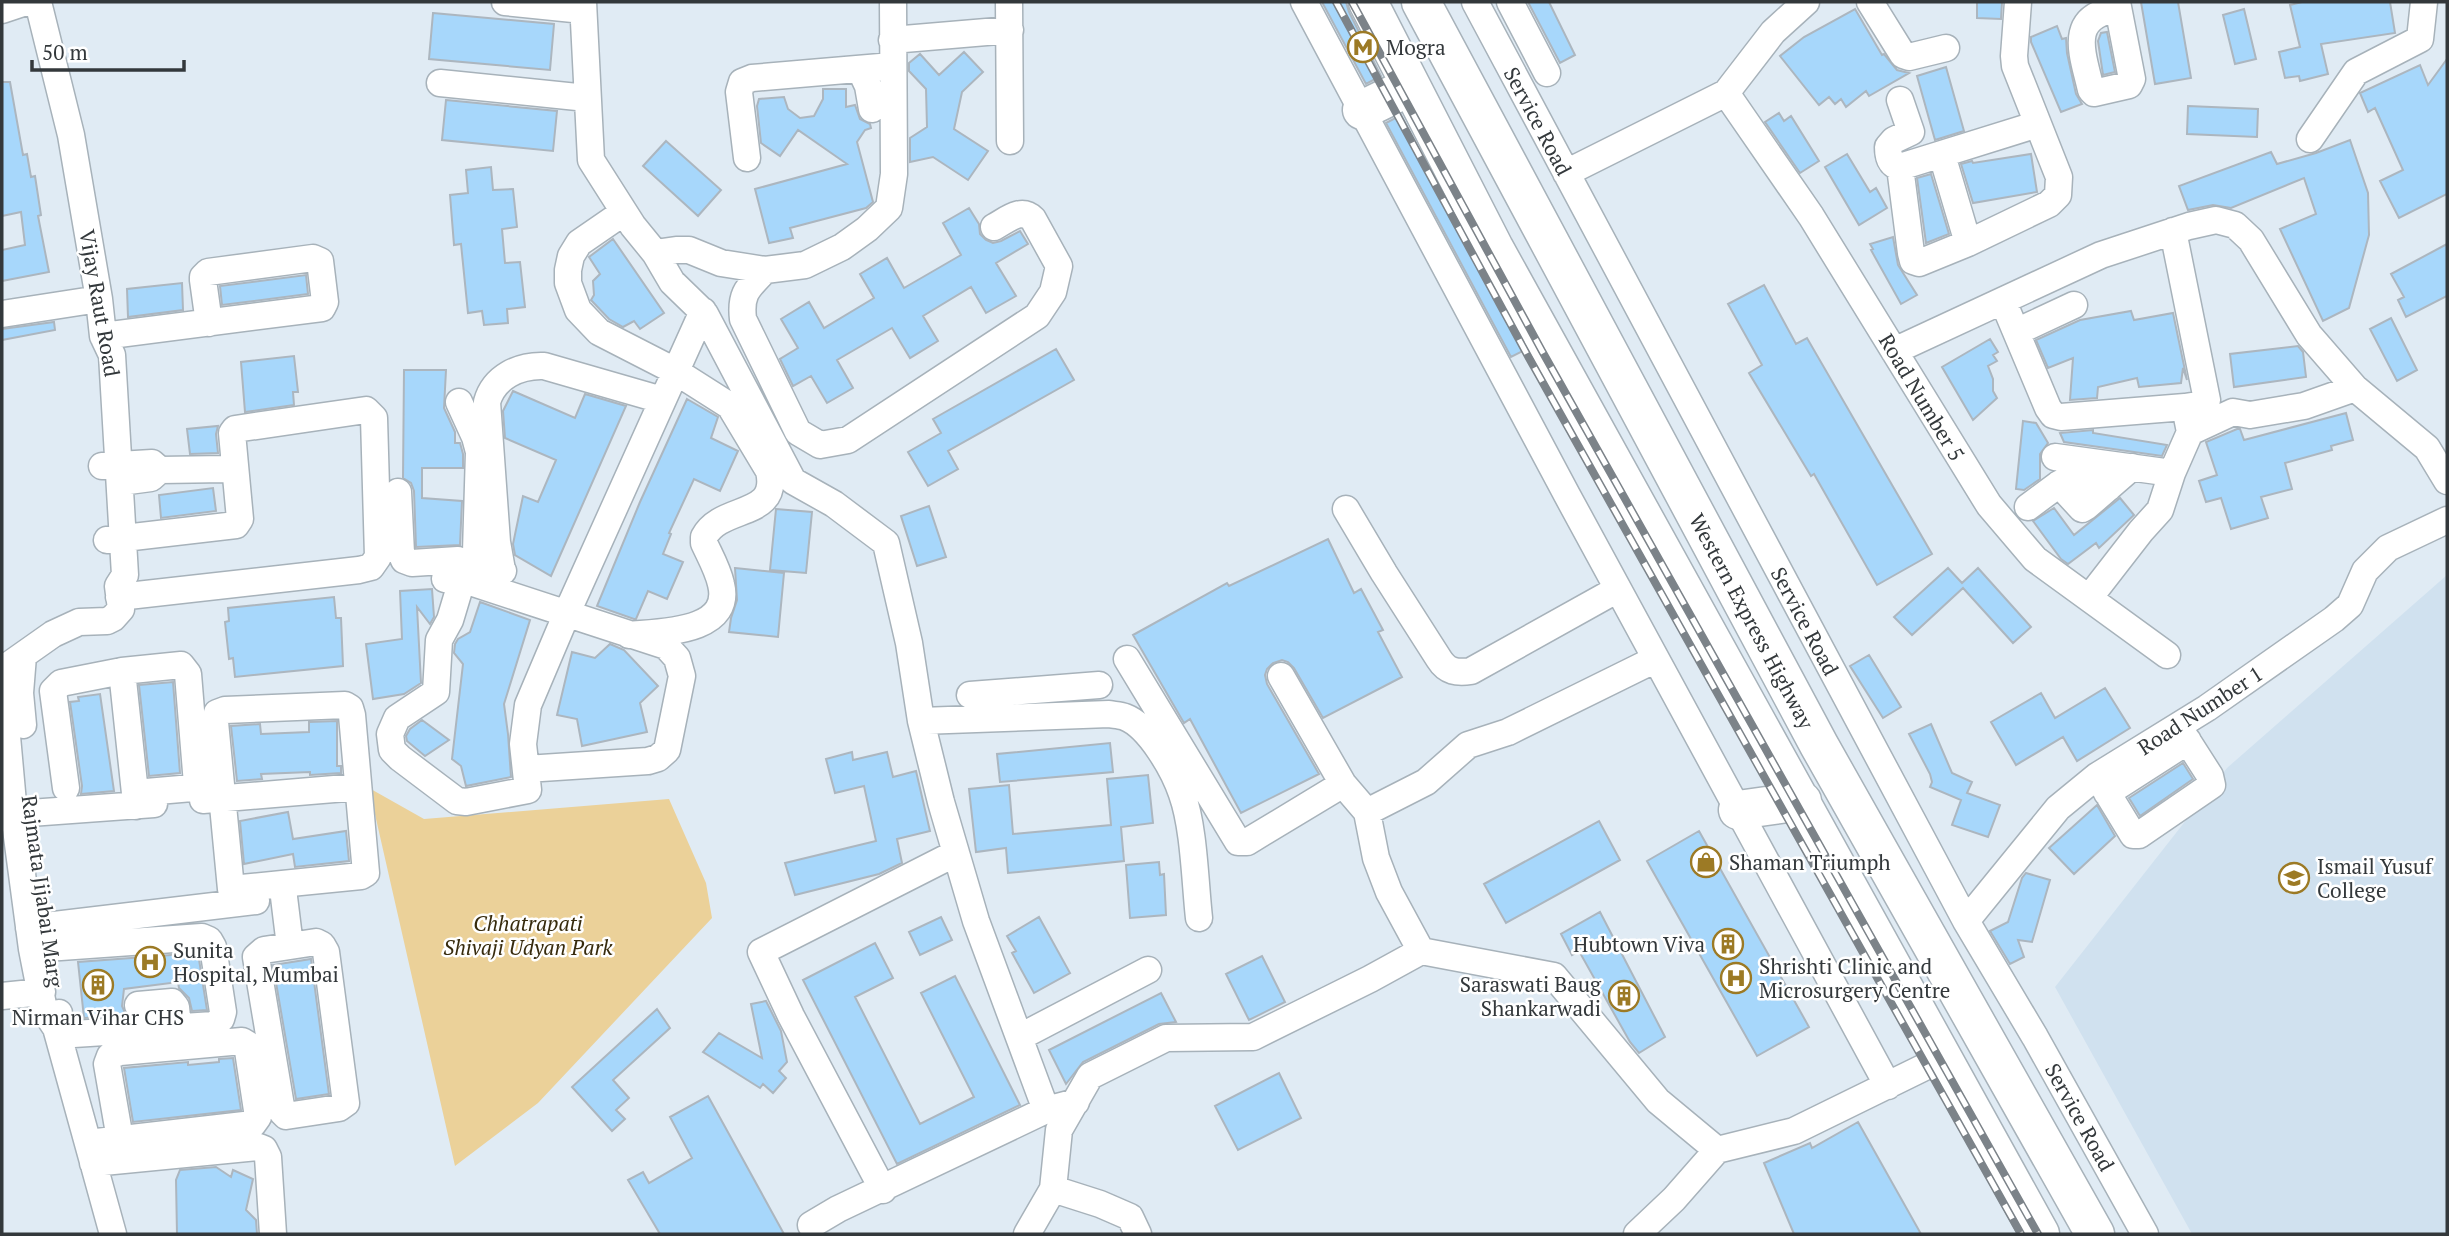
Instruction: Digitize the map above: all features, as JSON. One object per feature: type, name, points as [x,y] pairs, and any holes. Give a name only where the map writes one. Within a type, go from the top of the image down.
[{"type":"highway","name":"Western Express Highway","points":[[1368,2],[1494,248],[2040,1234]]},
{"type":"highway","name":"Western Express Highway","points":[[1421,2],[1819,745],[2095,1234]]},
{"type":"highway","points":[[1362,110],[1411,86]]},
{"type":"highway","points":[[1738,810],[1801,802]]},
{"type":"street","points":[[2,10],[26,2]]},
{"type":"street","name":"Vijay Raut Road","points":[[23,661],[53,634],[72,624],[113,618],[121,609],[119,591],[125,575],[118,536],[114,471],[112,355],[103,336],[71,135],[38,2]]},
{"type":"street","points":[[505,2],[583,6],[590,160],[672,282],[703,311],[793,481],[834,504],[886,543],[909,643],[920,721],[956,853],[976,921],[1046,1110]]},
{"type":"street","points":[[655,253],[689,250],[721,263],[765,270],[805,265],[830,253],[867,229],[889,208],[894,174],[893,2]]},
{"type":"street","points":[[1009,2],[1010,141]]},
{"type":"street","points":[[1304,2],[1888,1086]]},
{"type":"street","name":"Service Road","points":[[1475,2],[1966,921],[2035,1037],[2145,1234]]},
{"type":"street","points":[[1510,2],[1547,73]]},
{"type":"street","points":[[1566,173],[1726,93],[1773,32],[1806,2]]},
{"type":"street","points":[[1870,2],[1906,57],[1947,48]]},
{"type":"street","points":[[1900,167],[1913,261],[1919,263],[1929,261],[2049,204],[2058,195],[2059,177],[2015,66],[2018,2]]},
{"type":"street","points":[[2310,139],[2356,72],[2420,39],[2424,2]]},
{"type":"street","points":[[747,158],[739,92],[742,82],[752,78],[860,69],[892,53],[1010,30]]},
{"type":"street","points":[[860,69],[868,86],[872,109]]},
{"type":"street","points":[[440,83],[587,99]]},
{"type":"street","name":"Road Number 5","points":[[1726,93],[1811,216],[1989,505],[2035,559],[2167,655]]},
{"type":"street","points":[[1900,100],[1911,132],[1888,146],[1891,161],[1900,167],[2038,124]]},
{"type":"street","points":[[1942,155],[1968,243]]},
{"type":"street","points":[[624,212],[579,243],[571,256],[568,270],[572,295],[578,310],[599,332],[675,371],[730,406],[769,471],[771,488],[763,501],[754,507],[717,520],[704,537],[704,543],[722,585],[722,602],[716,613],[696,626],[629,635]]},
{"type":"street","points":[[765,270],[749,287],[741,302],[743,319],[798,432],[820,445],[848,440],[1037,316],[1054,292],[1059,266],[1034,219],[1028,214],[1019,213],[994,227]]},
{"type":"street","points":[[1894,351],[2101,255],[2216,220],[2235,225],[2251,240],[2309,335],[2355,388],[2427,448],[2447,481]]},
{"type":"street","points":[[2089,598],[2160,510],[2187,419],[2207,400],[2173,231]]},
{"type":"street","points":[[2,314],[99,299]]},
{"type":"street","points":[[2003,301],[2048,408],[2056,416],[2187,419],[2233,412],[2250,415],[2304,406],[2355,388]]},
{"type":"street","points":[[2016,332],[2074,305]]},
{"type":"street","points":[[398,492],[402,558],[412,563],[460,561],[463,565],[462,580],[450,620],[439,640],[436,692],[394,722],[390,734],[392,750],[406,765],[453,800],[461,802],[528,790],[523,744],[528,705],[703,311]]},
{"type":"street","points":[[103,336],[209,323]]},
{"type":"street","points":[[502,570],[496,542],[487,402],[493,387],[520,369],[532,365],[544,366],[662,400]]},
{"type":"street","points":[[459,402],[479,452],[476,552],[482,560],[568,610]]},
{"type":"street","points":[[118,536],[236,525],[240,519],[232,433],[234,429],[366,410],[374,418],[378,557],[372,566],[359,570],[119,591]]},
{"type":"street","points":[[2055,457],[2172,472]]},
{"type":"street","points":[[114,471],[152,463],[160,470],[226,467],[228,517],[118,536]]},
{"type":"street","points":[[2028,507],[2059,484],[2082,509],[2132,467]]},
{"type":"street","points":[[1346,509],[1443,666],[1451,671],[1471,671],[1618,589]]},
{"type":"street","name":"Road Number 1","points":[[1966,921],[2057,808],[2183,734],[2350,605],[2365,571],[2388,548],[2447,520]]},
{"type":"street","points":[[409,579],[462,580],[568,610],[629,635],[666,646],[677,658],[682,676],[667,750],[658,758],[648,761],[526,769]]},
{"type":"street","points":[[1127,659],[1238,842],[1247,842],[1343,783]]},
{"type":"street","points":[[1367,812],[1426,782],[1468,745],[1508,732],[1656,659]]},
{"type":"street","name":"Rajmata Jijabai Marg","points":[[23,661],[15,815],[33,851],[40,938],[59,1008],[57,1031],[113,1234]]},
{"type":"street","points":[[15,815],[135,800],[191,788],[198,784],[188,674],[184,667],[177,664],[122,671],[61,683],[53,691],[66,788]]},
{"type":"street","points":[[122,671],[135,800]]},
{"type":"street","points":[[1281,676],[1343,783],[1367,812],[1380,869],[1389,892],[1421,951]]},
{"type":"street","points":[[970,695],[1099,685]]},
{"type":"street","points":[[1037,690],[1039,716]]},
{"type":"street","points":[[348,706],[352,715],[358,787],[366,873],[360,876],[232,890],[229,885],[221,799],[215,717],[217,713],[225,710],[348,706]]},
{"type":"street","points":[[920,721],[1109,714],[1126,717],[1154,742],[1171,769],[1182,794],[1187,815],[1199,918]]},
{"type":"street","points":[[2102,784],[2133,835],[2139,835],[2210,788],[2212,779],[2183,734]]},
{"type":"street","points":[[135,800],[221,799],[358,787]]},
{"type":"street","points":[[883,1190],[791,1016],[761,952],[956,853]]},
{"type":"street","points":[[40,938],[284,897],[369,887]]},
{"type":"street","points":[[284,897],[290,946]]},
{"type":"street","points":[[40,938],[206,938],[213,947],[223,1016],[214,1024],[57,1031],[44,1010],[40,938]]},
{"type":"street","points":[[316,942],[322,945],[326,952],[346,1100],[340,1108],[284,1116],[256,961],[258,953],[264,950],[290,946],[316,942]]},
{"type":"street","points":[[1027,1234],[1053,1189],[1059,1130],[1090,1076],[1166,1038],[1253,1037],[1421,951],[1554,976],[1658,1101],[1717,1150]]},
{"type":"street","points":[[1020,1037],[1148,971]]},
{"type":"street","points":[[2,996],[41,992]]},
{"type":"street","points":[[138,1005],[172,1002],[176,1007],[178,1027]]},
{"type":"street","points":[[90,1153],[120,1139],[256,1122],[258,1117],[247,1044],[242,1041],[120,1052],[110,1056],[107,1064],[120,1139]]},
{"type":"street","points":[[1637,1234],[1674,1199],[1717,1150],[1794,1131],[1943,1058]]},
{"type":"street","points":[[811,1225],[838,1209],[883,1190],[1046,1110],[1076,1101]]},
{"type":"street","points":[[90,1153],[259,1147],[264,1149],[268,1157],[273,1234]]},
{"type":"street","points":[[1053,1189],[1130,1217],[1138,1234]]},
{"type":"shaded area","name":"Ismail Yusuf College","points":[[2447,575],[2447,1234],[2192,1234],[2055,987],[2227,768]]},
{"type":"green space","name":"Chhatrapati Shivaji Udyan Park","points":[[369,788],[424,819],[669,799],[706,883],[712,918],[538,1103],[455,1166]]},
{"type":"building","points":[[1322,2],[1346,2],[1381,76],[1366,84]]},
{"type":"building","points":[[1528,2],[1549,2],[1575,55],[1560,63]]},
{"type":"building","points":[[1977,2],[2002,2],[2001,19],[1977,18]]},
{"type":"building","points":[[2141,2],[2178,2],[2191,78],[2155,84]]},
{"type":"building","points":[[2302,2],[2390,2],[2395,33],[2321,44],[2328,74],[2300,81],[2299,76],[2285,78],[2279,52],[2300,47],[2290,5]]},
{"type":"building","points":[[1855,9],[1882,55],[1884,54],[1897,70],[1909,73],[1869,96],[1866,91],[1846,107],[1841,99],[1835,104],[1829,97],[1819,105],[1780,56],[1804,37]]},
{"type":"building","points":[[2244,9],[2256,59],[2235,64],[2223,15]]},
{"type":"building","points":[[433,13],[554,24],[550,70],[429,59]]},
{"type":"building","points":[[2057,26],[2062,39],[2066,38],[2076,94],[2082,104],[2061,112],[2031,42],[2031,37]]},
{"type":"building","points":[[2107,32],[2115,72],[2103,75],[2098,41],[2101,33]]},
{"type":"building","points":[[964,52],[983,72],[962,92],[954,129],[988,151],[968,180],[933,157],[910,162],[910,138],[927,127],[926,89],[909,71],[909,63],[920,54],[939,75]]},
{"type":"building","points":[[2447,59],[2447,194],[2399,218],[2380,181],[2403,170],[2375,108],[2368,112],[2360,93],[2420,65],[2428,85]]},
{"type":"building","points":[[1946,67],[1964,131],[1935,140],[1917,76]]},
{"type":"building","points":[[2,82],[10,82],[23,155],[27,154],[31,177],[35,176],[41,215],[38,216],[49,272],[2,281],[2,250],[25,245],[21,212],[2,216]]},
{"type":"building","points":[[823,89],[846,89],[846,107],[855,105],[860,119],[870,124],[871,128],[865,130],[857,142],[873,202],[866,208],[790,228],[793,238],[769,243],[755,189],[847,164],[798,130],[780,156],[761,143],[757,106],[759,99],[784,97],[788,109],[800,118],[814,116],[823,99]]},
{"type":"building","points":[[446,100],[557,111],[553,151],[442,140]]},
{"type":"building","points":[[2188,106],[2258,109],[2257,137],[2187,134]]},
{"type":"building","points":[[1779,113],[1784,121],[1791,116],[1819,161],[1800,173],[1765,122]]},
{"type":"building","points":[[1401,115],[1525,350],[1511,357],[1386,123]]},
{"type":"building","points":[[2350,140],[2368,193],[2369,235],[2349,308],[2323,321],[2280,229],[2316,214],[2304,178],[2231,208],[2213,205],[2188,210],[2179,186],[2271,152],[2277,164]]},
{"type":"building","points":[[666,141],[721,190],[698,216],[643,166]]},
{"type":"building","points":[[1847,154],[1870,192],[1876,188],[1887,208],[1859,225],[1825,167]]},
{"type":"building","points":[[2031,154],[2037,192],[1973,203],[1961,164]]},
{"type":"building","points":[[491,167],[493,190],[513,189],[517,227],[502,229],[505,263],[520,262],[525,307],[507,309],[508,323],[484,325],[482,311],[468,313],[461,244],[454,245],[450,195],[468,193],[466,170]]},
{"type":"building","points":[[1931,174],[1949,234],[1926,243],[1917,178]]},
{"type":"building","points":[[969,208],[979,224],[980,234],[986,240],[993,243],[1001,241],[1020,231],[1028,244],[996,263],[1016,296],[986,313],[971,287],[923,316],[938,341],[910,358],[892,328],[837,360],[853,388],[827,403],[811,376],[793,386],[780,359],[798,348],[781,319],[809,302],[824,328],[874,298],[860,274],[887,258],[904,288],[961,255],[943,223]]},
{"type":"building","points":[[1893,237],[1898,265],[1917,295],[1901,304],[1870,244]]},
{"type":"building","points":[[613,239],[664,313],[640,329],[634,321],[623,327],[609,319],[591,300],[594,295],[593,281],[600,274],[589,257]]},
{"type":"building","points":[[2447,244],[2447,296],[2406,317],[2398,300],[2404,297],[2391,274]]},
{"type":"building","points":[[306,275],[308,294],[222,305],[220,286]]},
{"type":"building","points":[[182,283],[183,310],[128,317],[127,289]]},
{"type":"building","points":[[1764,285],[1796,344],[1807,338],[1932,554],[1877,585],[1814,474],[1811,476],[1749,373],[1762,365],[1728,304]]},
{"type":"building","points":[[2131,311],[2134,320],[2173,313],[2187,380],[2183,368],[2181,383],[2139,387],[2137,378],[2098,387],[2097,398],[2070,400],[2073,358],[2048,368],[2036,340],[2080,320]]},
{"type":"building","points":[[2391,318],[2417,370],[2397,381],[2370,329]]},
{"type":"building","points":[[54,322],[55,330],[2,340],[2,329]]},
{"type":"building","points":[[1990,339],[1998,352],[1993,355],[1997,361],[1988,366],[1997,398],[1973,420],[1942,367]]},
{"type":"building","points":[[2298,346],[2303,352],[2306,377],[2234,387],[2230,354]]},
{"type":"building","points":[[1056,349],[1074,380],[948,451],[958,469],[928,486],[908,452],[941,433],[933,419]]},
{"type":"building","points":[[294,356],[298,392],[293,392],[294,405],[245,412],[241,362]]},
{"type":"building","points":[[404,370],[446,370],[444,408],[455,432],[455,443],[460,443],[463,468],[422,468],[422,498],[462,501],[460,545],[416,547],[414,491],[411,483],[403,478]]},
{"type":"building","points":[[513,391],[575,418],[585,394],[626,406],[551,576],[515,555],[513,544],[523,496],[538,502],[556,460],[505,438],[503,411]]},
{"type":"building","points":[[687,399],[718,417],[711,438],[738,451],[720,491],[694,479],[669,533],[671,534],[663,554],[683,562],[667,599],[648,591],[634,619],[597,606]]},
{"type":"building","points":[[2346,413],[2353,440],[2331,446],[2332,450],[2285,463],[2292,489],[2261,497],[2268,518],[2231,529],[2221,498],[2206,502],[2199,481],[2217,475],[2206,442],[2237,429],[2240,429],[2244,440]]},
{"type":"building","points":[[2023,421],[2036,423],[2048,443],[2040,454],[2040,479],[2024,490],[2016,489]]},
{"type":"building","points":[[218,426],[218,453],[190,454],[187,429]]},
{"type":"building","points":[[2093,430],[2093,433],[2167,445],[2162,456],[2064,442],[2060,433]]},
{"type":"building","points":[[213,488],[216,511],[161,518],[159,495]]},
{"type":"building","points":[[2120,498],[2134,515],[2099,548],[2096,543],[2068,564],[2061,559],[2033,521],[2054,508],[2074,535]]},
{"type":"building","points":[[929,506],[946,557],[917,566],[901,516]]},
{"type":"building","points":[[776,509],[812,512],[806,573],[770,570]]},
{"type":"building","points":[[1328,539],[1354,593],[1361,589],[1383,630],[1378,632],[1402,677],[1323,718],[1294,668],[1282,660],[1273,663],[1265,675],[1267,684],[1319,774],[1241,813],[1190,719],[1184,723],[1133,635],[1227,583],[1229,586]]},
{"type":"building","points":[[735,568],[784,573],[778,637],[729,632],[737,600]]},
{"type":"building","points":[[1948,568],[1962,583],[1978,568],[2031,627],[2013,643],[1963,588],[1912,635],[1894,617]]},
{"type":"building","points":[[432,589],[434,617],[430,624],[417,607],[421,683],[404,694],[373,699],[366,644],[402,639],[400,591]]},
{"type":"building","points":[[334,597],[336,618],[341,618],[343,666],[235,677],[233,658],[229,659],[225,622],[229,621],[228,608]]},
{"type":"building","points":[[480,602],[530,620],[504,704],[511,777],[466,786],[461,766],[452,759],[463,664],[454,653],[458,639],[470,632]]},
{"type":"building","points":[[610,644],[624,650],[658,686],[640,703],[647,732],[582,746],[577,719],[557,715],[572,652],[595,658]]},
{"type":"building","points":[[1869,655],[1901,707],[1883,718],[1850,666]]},
{"type":"building","points":[[173,682],[180,773],[149,776],[139,685]]},
{"type":"building","points":[[2105,688],[2130,728],[2077,761],[2063,737],[2016,765],[1991,722],[2041,693],[2055,718]]},
{"type":"building","points":[[100,694],[114,791],[81,794],[70,702],[79,701],[78,697]]},
{"type":"building","points":[[422,720],[449,740],[425,756],[407,741],[406,736],[410,729]]},
{"type":"building","points":[[337,721],[337,766],[341,766],[341,773],[261,774],[262,779],[237,781],[231,726],[260,724],[261,734],[309,732],[309,722]]},
{"type":"building","points":[[1931,724],[1952,773],[1972,782],[1967,793],[2000,805],[1988,837],[1952,825],[1961,800],[1930,787],[1930,774],[1909,734]]},
{"type":"building","points":[[1110,743],[1113,772],[1000,782],[997,754]]},
{"type":"building","points":[[852,752],[853,760],[887,752],[893,777],[916,771],[930,831],[897,839],[902,863],[879,874],[795,895],[785,863],[876,841],[864,786],[835,793],[826,759]]},
{"type":"building","points":[[2183,763],[2193,779],[2140,816],[2129,798]]},
{"type":"building","points":[[1148,775],[1153,823],[1121,827],[1124,861],[1008,873],[1006,848],[976,852],[969,789],[1009,785],[1013,834],[1111,825],[1107,779]]},
{"type":"building","points":[[2097,805],[2115,836],[2074,874],[2049,848]]},
{"type":"building","points":[[288,812],[293,839],[346,831],[349,861],[295,867],[293,854],[244,864],[240,821]]},
{"type":"building","points":[[1599,821],[1620,860],[1506,923],[1484,884]]},
{"type":"building","name":"Hubtown Viva","points":[[1699,831],[1809,1027],[1757,1056],[1647,861]]},
{"type":"building","points":[[1159,862],[1160,875],[1164,874],[1166,915],[1130,918],[1126,865]]},
{"type":"building","points":[[2026,873],[2050,880],[2032,942],[2018,940],[2024,957],[2010,964],[1990,931],[2008,922]]},
{"type":"building","name":"Saraswati Baug Shankarwadi","points":[[1600,912],[1665,1037],[1639,1053],[1630,1042],[1579,951],[1572,955],[1561,934]]},
{"type":"building","points":[[941,917],[952,940],[920,955],[909,932]]},
{"type":"building","points":[[1039,917],[1070,973],[1034,993],[1012,953],[1016,951],[1007,936]]},
{"type":"building","points":[[875,943],[893,978],[855,997],[920,1124],[974,1097],[921,993],[955,976],[1020,1105],[897,1164],[803,980]]},
{"type":"building","name":"Nirman Vihar CHS","points":[[198,953],[207,1010],[192,1011],[189,998],[179,988],[178,982],[124,989],[122,1006],[126,1015],[84,1018],[78,962]]},
{"type":"building","points":[[1262,956],[1285,1002],[1249,1020],[1226,974]]},
{"type":"building","points":[[311,959],[329,1094],[296,1099],[273,965]]},
{"type":"building","points":[[1161,993],[1176,1022],[1159,1024],[1083,1062],[1066,1084],[1049,1050]]},
{"type":"building","points":[[766,1001],[781,1031],[787,1062],[779,1071],[786,1078],[773,1093],[763,1084],[760,1088],[703,1052],[719,1033],[762,1058],[751,1004]]},
{"type":"building","points":[[657,1009],[670,1028],[613,1080],[629,1098],[616,1110],[625,1119],[612,1131],[572,1087]]},
{"type":"building","points":[[233,1058],[241,1110],[133,1122],[124,1068],[188,1062],[188,1065]]},
{"type":"building","points":[[1279,1073],[1301,1118],[1238,1150],[1215,1106]]},
{"type":"building","points":[[708,1096],[784,1234],[660,1234],[628,1180],[643,1172],[649,1183],[692,1158],[670,1117]]},
{"type":"building","points":[[1858,1122],[1921,1234],[1794,1234],[1764,1163],[1810,1143],[1812,1148]]},
{"type":"building","points":[[216,1167],[231,1177],[233,1170],[253,1179],[246,1210],[256,1220],[257,1234],[177,1234],[176,1180],[180,1170]]},
{"type":"railway","points":[[1336,2],[1529,358],[2021,1234]]},
{"type":"railway","points":[[1352,2],[1542,351],[2038,1234]]},
{"type":"place","name":"Mogra","points":[[1363,47]]},
{"type":"place","name":"Shaman Triumph","points":[[1706,862]]},
{"type":"place","name":"Ismail Yusuf College","points":[[2294,878]]},
{"type":"place","name":"Hubtown Viva","points":[[1728,944]]},
{"type":"place","name":"Sunita Hospital, Mumbai","points":[[150,962]]},
{"type":"place","name":"Shrishti Clinic and Microsurgery Centre","points":[[1736,978]]},
{"type":"place","name":"Nirman Vihar CHS","points":[[98,985]]},
{"type":"place","name":"Saraswati Baug Shankarwadi","points":[[1624,996]]}]
